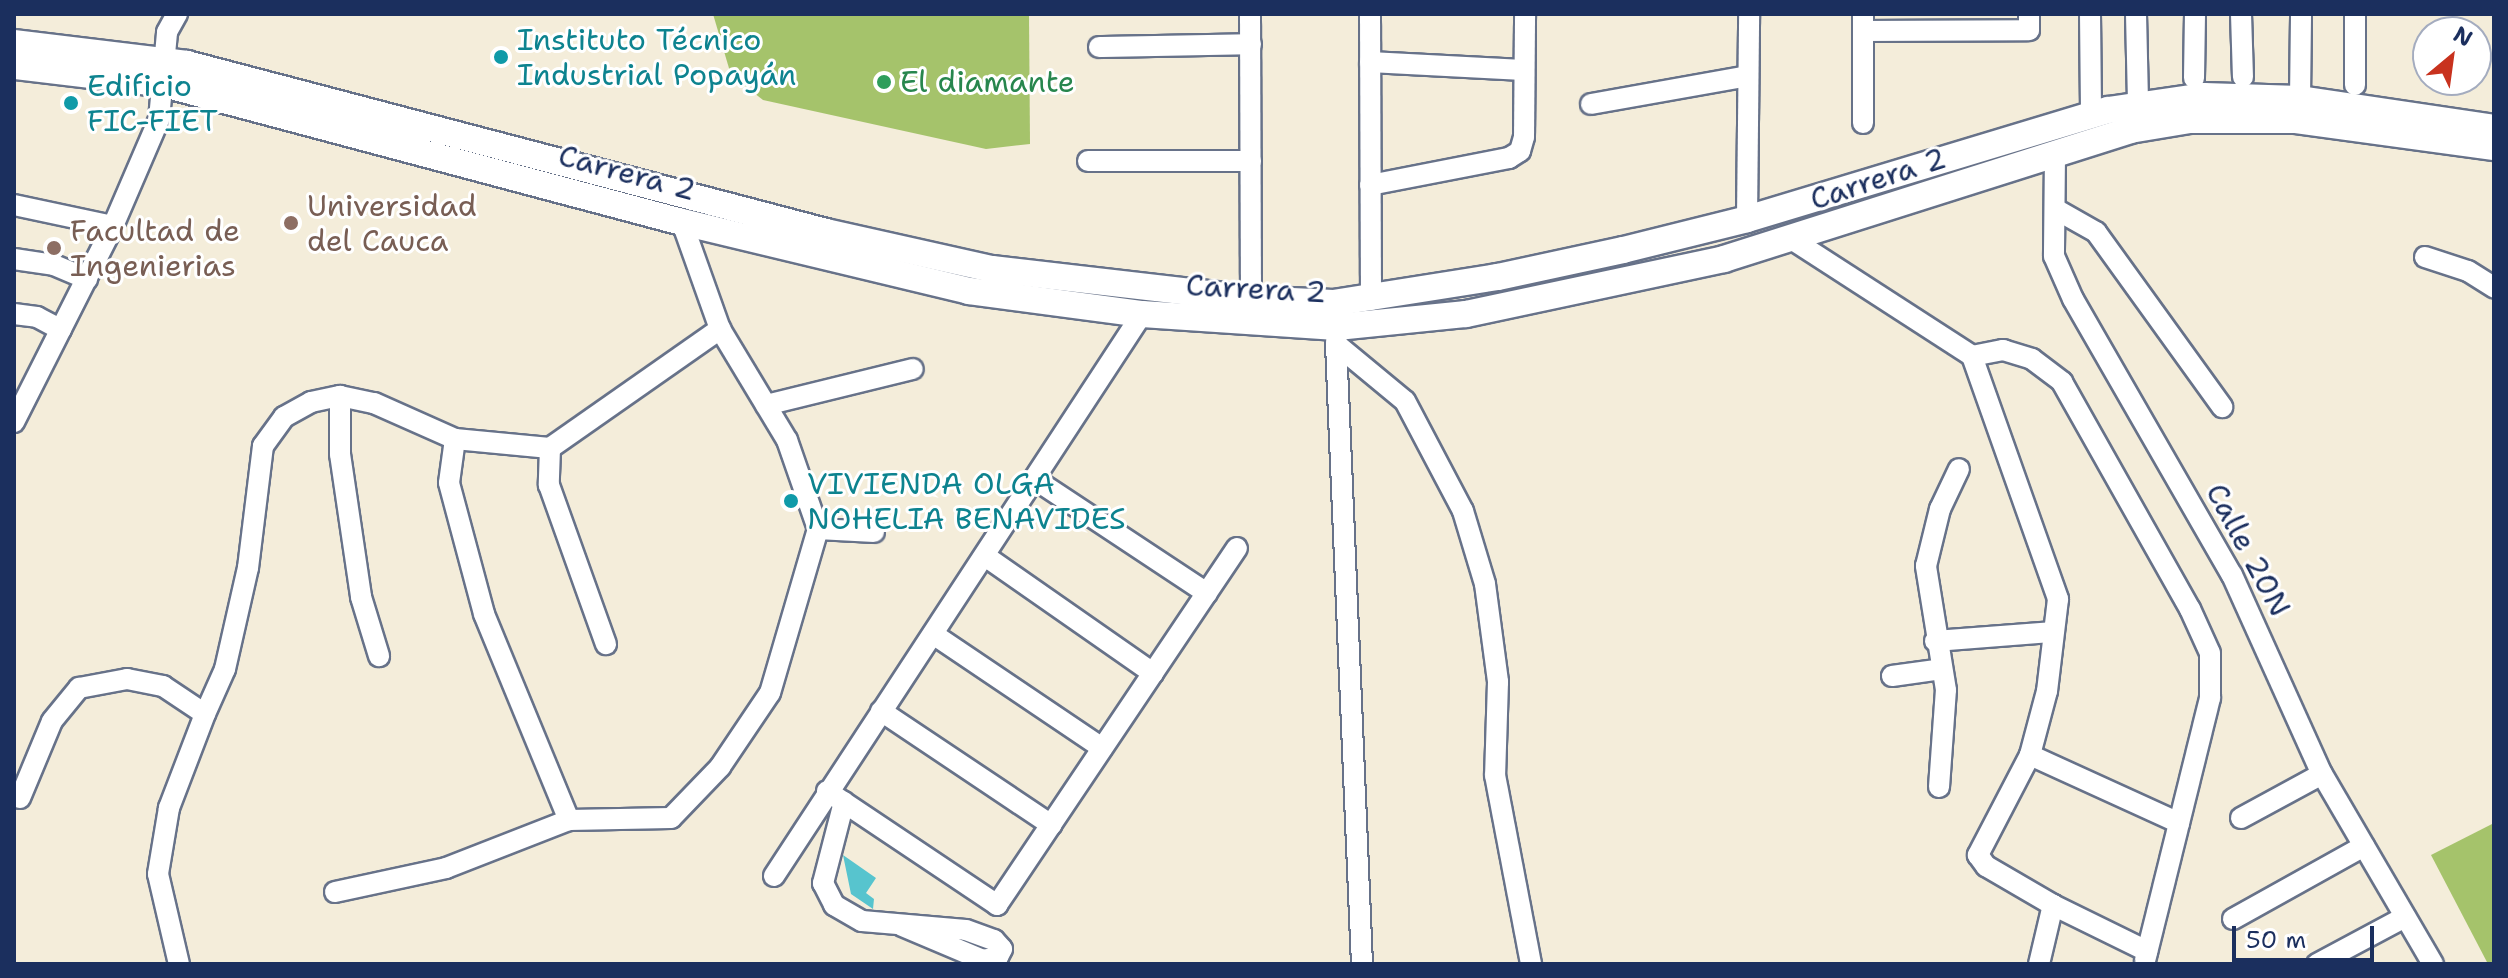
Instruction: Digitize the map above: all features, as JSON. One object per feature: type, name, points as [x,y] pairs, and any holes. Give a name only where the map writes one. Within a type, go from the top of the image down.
[{"type":"main road","name":"Carrera 2","points":[[14,43],[165,72],[826,232],[992,269],[1251,299],[1371,300],[1498,277],[1747,219],[2091,115],[2138,105],[2204,96],[2300,99],[2494,128]]},
{"type":"main road","name":"Carrera 2","points":[[14,66],[165,72],[682,222],[969,291],[1337,335],[1466,314],[1793,240],[2130,130],[2250,118],[2494,147]]},
{"type":"street","points":[[14,422],[113,226],[159,119],[167,32],[177,14]]},
{"type":"street","points":[[1250,14],[1251,299]]},
{"type":"street","points":[[1370,14],[1371,300]]},
{"type":"street","points":[[1370,185],[1509,158],[1520,151],[1524,137],[1525,14]]},
{"type":"street","points":[[1747,219],[1749,14]]},
{"type":"street","points":[[1863,123],[1863,23],[2029,30],[2029,14]]},
{"type":"street","points":[[2090,14],[2091,115]]},
{"type":"street","points":[[2136,14],[2138,105]]},
{"type":"street","points":[[2194,78],[2195,14]]},
{"type":"street","points":[[2241,14],[2243,77]]},
{"type":"street","points":[[2300,99],[2301,14]]},
{"type":"street","points":[[2355,14],[2355,85]]},
{"type":"street","points":[[1099,47],[1251,44]]},
{"type":"street","points":[[1370,62],[1523,70]]},
{"type":"street","points":[[1591,104],[1748,76]]},
{"type":"street","name":"Calle 20N","points":[[2055,155],[2057,210],[2054,256],[2073,299],[2232,575],[2322,774],[2433,964]]},
{"type":"street","points":[[1088,161],[1251,161]]},
{"type":"street","points":[[14,205],[113,226]]},
{"type":"street","points":[[2057,210],[2096,232],[2222,407]]},
{"type":"street","points":[[335,892],[446,868],[569,820],[671,818],[720,767],[770,693],[818,529],[787,440],[720,329],[682,222]]},
{"type":"street","points":[[1793,240],[1972,356],[2058,599],[2051,632],[2047,691],[2030,755],[1978,855],[1986,866],[2146,957],[2210,698],[2210,653],[2190,609],[2062,382],[2032,359],[2003,350],[1972,356]]},
{"type":"street","points":[[2425,257],[2468,271],[2494,287]]},
{"type":"street","points":[[14,259],[54,265],[87,279]]},
{"type":"street","points":[[14,314],[37,317],[61,330]]},
{"type":"street","points":[[774,876],[836,797],[881,711],[1036,480],[1142,314]]},
{"type":"street","points":[[179,964],[158,874],[169,808],[225,669],[248,568],[263,446],[284,417],[311,402],[340,396],[374,403],[455,439],[550,448],[720,329]]},
{"type":"street","points":[[1337,335],[1362,964]]},
{"type":"street","points":[[1337,335],[1405,401],[1463,511],[1485,584],[1498,682],[1495,775],[1531,964]]},
{"type":"street","points":[[766,405],[913,369]]},
{"type":"street","points":[[340,396],[340,454],[361,597],[379,656]]},
{"type":"street","points":[[455,439],[449,483],[484,614],[569,820]]},
{"type":"street","points":[[550,448],[549,485],[606,644]]},
{"type":"street","points":[[1939,787],[1946,690],[1935,641],[1926,566],[1940,509],[1959,469]]},
{"type":"street","points":[[1036,480],[1207,593]]},
{"type":"street","points":[[818,529],[874,532]]},
{"type":"street","points":[[836,797],[997,905],[1237,548]]},
{"type":"street","points":[[985,556],[1153,673]]},
{"type":"street","points":[[1935,641],[2051,632]]},
{"type":"street","points":[[933,634],[1102,748]]},
{"type":"street","points":[[1892,676],[1942,669]]},
{"type":"street","points":[[20,798],[52,721],[79,688],[127,679],[163,686],[205,714]]},
{"type":"street","points":[[881,711],[1051,825]]},
{"type":"street","points":[[2030,755],[2179,823]]},
{"type":"street","points":[[2241,818],[2322,774]]},
{"type":"street","points":[[836,797],[823,883],[827,898],[862,921],[902,926]]},
{"type":"street","points":[[2233,919],[2364,846]]},
{"type":"street","points":[[2039,964],[2053,905]]},
{"type":"street","points":[[2317,964],[2405,917]]},
{"type":"green space","name":"El diamante","points":[[713,14],[1029,14],[1030,144],[986,149],[763,100],[731,75]]},
{"type":"green space","points":[[2494,823],[2494,964],[2488,964],[2431,855]]},
{"type":"water","points":[[843,855],[876,878],[866,893],[874,899],[873,909],[851,894]]},
{"type":"place","name":"Instituto Técnico Industrial Popayán","points":[[501,57]]},
{"type":"place","name":"El diamante","points":[[884,82]]},
{"type":"place","name":"Edificio FIC-FIET","points":[[71,103]]},
{"type":"place","name":"Universidad del Cauca","points":[[291,223]]},
{"type":"place","name":"Facultad de Ingenierias","points":[[54,248]]},
{"type":"place","name":"VIVIENDA OLGA NOHELIA BENAVIDES","points":[[791,501]]}]
